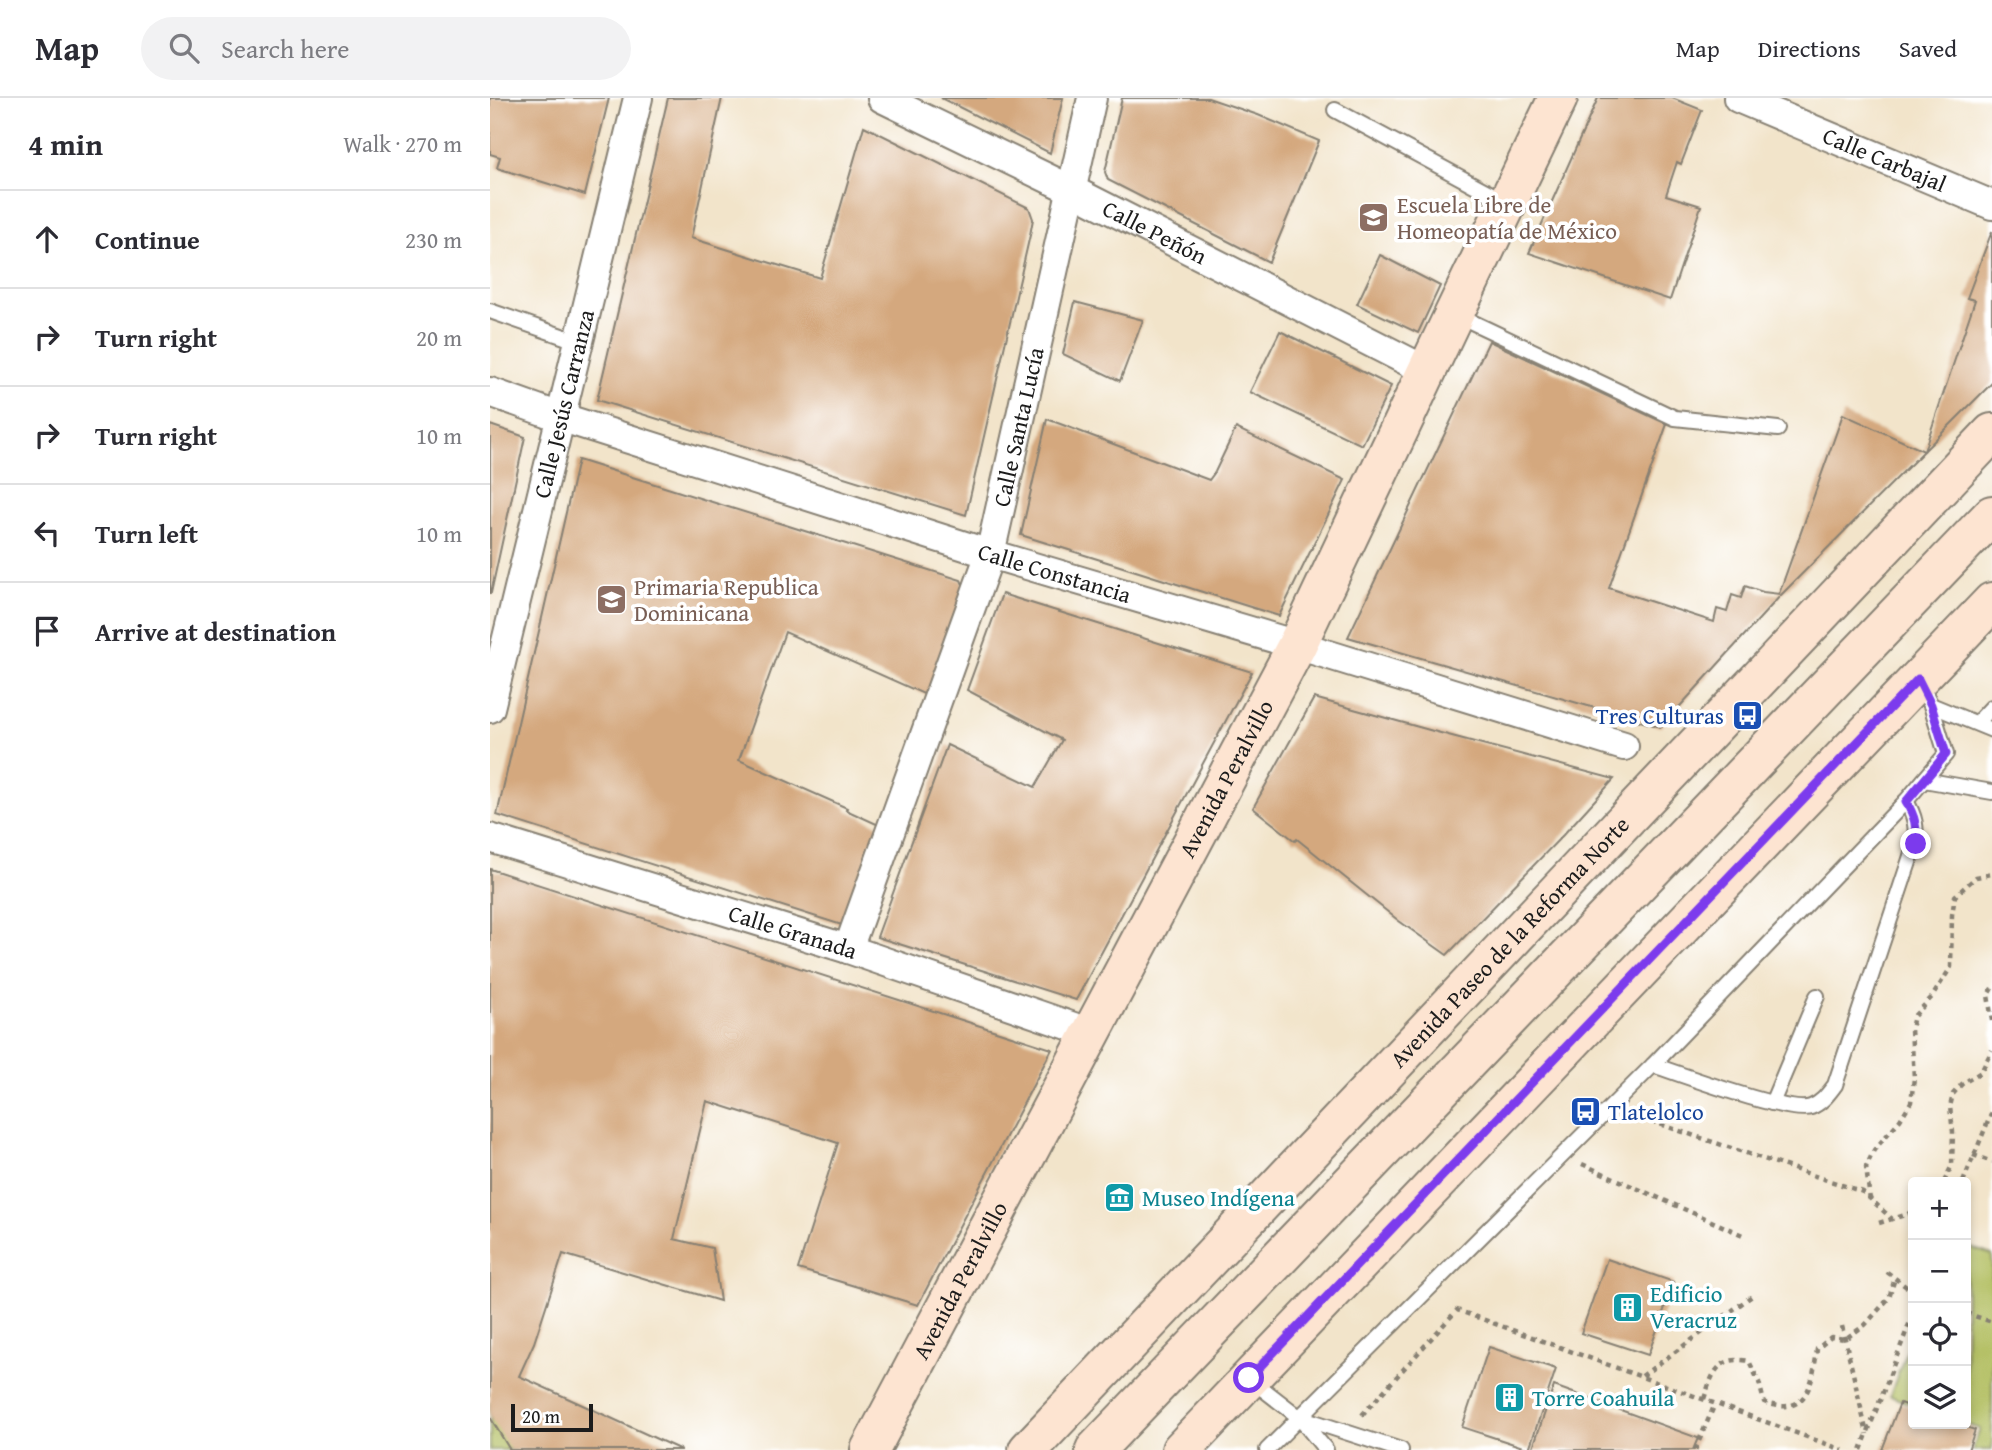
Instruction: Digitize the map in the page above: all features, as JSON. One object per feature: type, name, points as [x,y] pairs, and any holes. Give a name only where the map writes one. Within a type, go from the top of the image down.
[{"type":"street","name":"Calle Jesús Carranza","points":[[490,708],[638,98]]},
{"type":"street","name":"Calle Peñón","points":[[882,98],[1072,190],[1427,372]]},
{"type":"street","name":"Calle Santa Lucía","points":[[848,948],[990,554],[1091,98]]},
{"type":"street","name":"Avenida Peralvillo","points":[[870,1450],[1297,645],[1558,98]]},
{"type":"street","name":"Calle Carbajal","points":[[1738,98],[1992,205]]},
{"type":"street","name":"Calle Constancia","points":[[490,393],[990,554],[1624,746]]},
{"type":"street","name":"Avenida Paseo de la Reforma Norte","points":[[1028,1450],[1992,433]]},
{"type":"street","points":[[1095,1450],[1992,515]]},
{"type":"street","points":[[1181,1450],[1925,692],[1992,602]]},
{"type":"street","name":"Calle Granada","points":[[490,838],[848,948],[1091,1033]]},
{"type":"lane","points":[[1335,110],[1507,202]]},
{"type":"lane","points":[[490,312],[579,342]]},
{"type":"lane","points":[[1454,314],[1675,418],[1778,429]]},
{"type":"lane","points":[[1925,692],[1992,730]]},
{"type":"lane","points":[[1267,1450],[1653,1065],[1906,802],[1946,754],[1925,692]]},
{"type":"lane","points":[[1977,723],[1992,707]]},
{"type":"lane","points":[[1924,780],[1992,792]]},
{"type":"lane","points":[[1653,1065],[1797,1109],[1809,1108],[1821,1102],[1835,1085],[1916,844],[1914,815],[1906,802]]},
{"type":"lane","points":[[1772,1103],[1817,996]]},
{"type":"lane","points":[[1249,1378],[1299,1417],[1326,1450]]},
{"type":"lane","points":[[1299,1417],[1401,1450]]},
{"type":"path","points":[[1870,1200],[1866,1167],[1874,1150],[1900,1121],[1911,1102],[1914,1078],[1911,1029],[1914,1016],[1932,997],[1951,967],[1955,896],[1976,877],[1992,874]]},
{"type":"path","points":[[1992,988],[1988,995],[1992,1021]]},
{"type":"path","points":[[1946,1177],[1952,1165],[1953,1132],[1950,1107],[1953,1094],[1962,1084],[1981,1072],[1992,1050]]},
{"type":"path","points":[[1609,1108],[1863,1192],[1892,1219]]},
{"type":"path","points":[[1965,1177],[1992,1112]]},
{"type":"path","points":[[1562,1155],[1745,1236]]},
{"type":"path","points":[[1973,1155],[1992,1162]]},
{"type":"path","points":[[1878,1223],[1908,1214]]},
{"type":"path","points":[[1887,1272],[1908,1288]]},
{"type":"path","points":[[1704,1399],[1712,1375],[1724,1362],[1738,1359],[1749,1361],[1765,1402],[1775,1406],[1794,1405],[1805,1398],[1814,1373],[1817,1349],[1831,1337],[1845,1339],[1865,1325],[1889,1298],[1895,1278]]},
{"type":"path","points":[[1642,1377],[1752,1296]]},
{"type":"path","points":[[1347,1432],[1457,1310],[1843,1450]]},
{"type":"path","points":[[1971,1315],[1992,1322]]},
{"type":"path","points":[[1842,1326],[1867,1435]]},
{"type":"path","points":[[1861,1450],[1908,1327]]},
{"type":"path","points":[[1695,1450],[1715,1404]]},
{"type":"green space","points":[[1971,1248],[1992,1255],[1992,1450],[1972,1450],[1980,1429],[1971,1426]]},
{"type":"green space","points":[[1908,1346],[1908,1403],[1890,1396]]},
{"type":"green space","points":[[490,1402],[516,1450],[490,1450]]},
{"type":"building","points":[[490,98],[609,98],[585,195],[497,168],[500,157],[490,154]]},
{"type":"building","points":[[668,98],[722,98],[691,238],[820,278],[864,126],[1029,208],[1033,219],[1030,235],[966,515],[597,400]]},
{"type":"building","points":[[941,98],[1063,98],[1050,153],[947,101]]},
{"type":"building","points":[[1122,98],[1208,98],[1258,115],[1319,141],[1269,262],[1108,180],[1105,172]]},
{"type":"building","points":[[1598,98],[1672,98],[1702,110],[1681,164],[1677,162],[1666,195],[1701,206],[1670,300],[1529,253]]},
{"type":"building","points":[[1992,231],[1992,383],[1924,451],[1975,300],[1967,298]]},
{"type":"building","points":[[1380,255],[1440,286],[1418,333],[1357,304]]},
{"type":"building","points":[[1075,302],[1143,320],[1120,381],[1063,354]]},
{"type":"building","points":[[1280,331],[1391,386],[1362,445],[1250,392]]},
{"type":"building","points":[[1489,341],[1667,424],[1609,588],[1714,622],[1717,609],[1727,612],[1732,595],[1741,598],[1745,586],[1779,594],[1843,414],[1924,451],[1781,595],[1661,727],[1348,637]]},
{"type":"building","points":[[1047,419],[1209,480],[1236,428],[1345,480],[1279,616],[1021,535]]},
{"type":"building","points":[[490,425],[525,437],[491,593],[490,593]]},
{"type":"building","points":[[578,460],[961,580],[966,591],[928,696],[785,632],[739,760],[881,826],[845,926],[497,815]]},
{"type":"building","points":[[1002,594],[1252,672],[1076,1000],[877,937],[947,745],[1035,787],[1062,740],[967,690]]},
{"type":"building","points":[[1314,698],[1614,779],[1447,955],[1253,808]]},
{"type":"building","points":[[490,869],[1052,1049],[918,1305],[798,1269],[838,1143],[707,1101],[674,1239],[712,1248],[720,1301],[563,1254],[534,1343],[519,1376],[681,1450],[510,1450],[490,1417]]},
{"type":"building","name":"Edificio Veracruz","points":[[1607,1259],[1674,1282],[1648,1355],[1581,1333]]},
{"type":"building","name":"Torre Coahuila","points":[[1489,1347],[1556,1369],[1529,1449],[1462,1427]]},
{"type":"building","points":[[1554,1386],[1698,1438],[1693,1450],[1532,1450]]},
{"type":"building","points":[[1900,1403],[1908,1406],[1908,1429],[1975,1430],[1968,1450],[1882,1450]]},
{"type":"place","name":"Escuela Libre de Homeopatía de México","points":[[1374,218]]},
{"type":"place","name":"Primaria Republica Dominicana","points":[[611,600]]},
{"type":"place","name":"Tres Culturas","points":[[1747,716]]},
{"type":"place","name":"Tlatelolco","points":[[1585,1112]]},
{"type":"place","name":"Museo Indígena","points":[[1119,1198]]},
{"type":"place","name":"Edificio Veracruz","points":[[1627,1307]]},
{"type":"place","name":"Torre Coahuila","points":[[1509,1398]]},
{"type":"route","points":[[1249,1378],[1918,679],[1931,705],[1946,754],[1906,802],[1914,815],[1916,844]]}]
